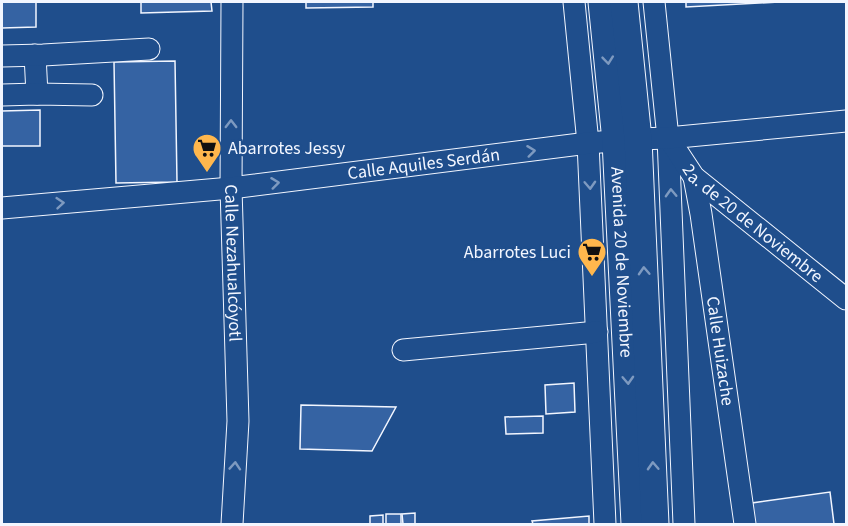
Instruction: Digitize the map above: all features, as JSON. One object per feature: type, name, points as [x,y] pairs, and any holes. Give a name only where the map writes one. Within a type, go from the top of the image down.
[{"type":"main road","name":"Avenida 20 de Noviembre","points":[[602,2],[627,140],[655,525]]},
{"type":"main road","name":"Avenida 20 de Noviembre","points":[[624,2],[635,525]]},
{"type":"street","name":"Calle Nezahualcóyotl","points":[[232,2],[231,188],[238,421],[232,525]]},
{"type":"street","name":"Avenida 20 de Noviembre","points":[[574,2],[588,144],[605,525]]},
{"type":"street","points":[[654,2],[668,138],[684,525]]},
{"type":"street","points":[[2,56],[149,49]]},
{"type":"street","points":[[35,55],[37,94]]},
{"type":"street","points":[[2,95],[92,95]]},
{"type":"street","name":"Calle Aquiles Serdán","points":[[2,208],[231,188],[588,144],[846,121]]},
{"type":"street","name":"2a. de 20 de Noviembre","points":[[668,138],[694,177],[846,299]]},
{"type":"street","name":"Calle Huizache","points":[[694,177],[745,525]]},
{"type":"street","points":[[403,350],[597,332]]},
{"type":"building","points":[[2,2],[36,2],[36,27],[2,28]]},
{"type":"building","points":[[141,2],[211,2],[212,11],[141,13]]},
{"type":"building","points":[[306,2],[373,2],[373,7],[306,8]]},
{"type":"building","points":[[686,2],[779,2],[686,7]]},
{"type":"building","points":[[175,61],[177,182],[116,183],[114,62]]},
{"type":"building","points":[[40,110],[40,146],[2,146],[2,111]]},
{"type":"building","points":[[574,383],[575,412],[546,414],[545,385]]},
{"type":"building","points":[[301,405],[396,407],[372,451],[300,449]]},
{"type":"building","points":[[543,416],[543,433],[506,434],[505,417]]},
{"type":"building","points":[[830,492],[834,524],[755,524],[752,503]]},
{"type":"building","points":[[415,513],[415,524],[403,524],[402,514]]},
{"type":"building","points":[[386,514],[401,514],[401,524],[386,524]]},
{"type":"building","points":[[383,515],[383,524],[370,524],[370,516]]},
{"type":"building","points":[[589,516],[589,524],[533,524],[532,521]]},
{"type":"place","name":"Abarrotes Jessy","points":[[207,174]]},
{"type":"place","name":"Abarrotes Luci","points":[[592,278]]}]
